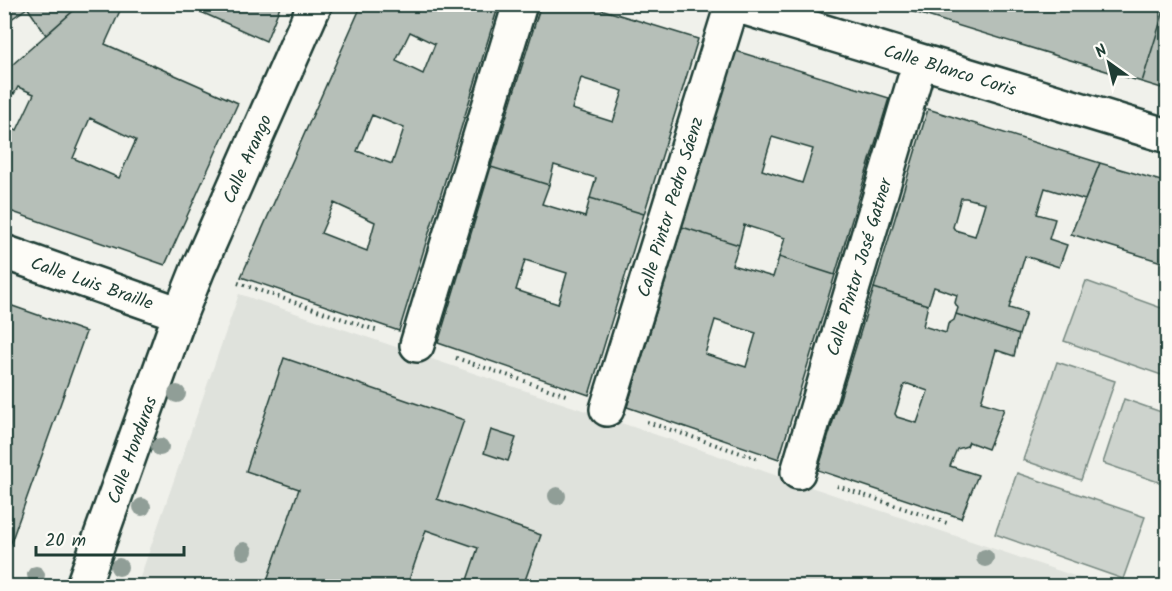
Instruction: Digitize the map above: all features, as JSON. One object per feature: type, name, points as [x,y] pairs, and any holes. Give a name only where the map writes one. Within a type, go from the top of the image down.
[{"type":"street","name":"Calle Arango","points":[[180,314],[315,4]]},
{"type":"street","points":[[417,345],[520,4]]},
{"type":"street","name":"Calle Blanco Coris","points":[[732,5],[1167,136]]},
{"type":"street","name":"Calle Pintor Pedro Sáenz","points":[[607,409],[732,5]]},
{"type":"street","name":"Calle Pintor José Gatner","points":[[798,472],[920,61]]},
{"type":"street","name":"Calle Luis Braille","points":[[4,252],[180,314]]},
{"type":"street","name":"Calle Honduras","points":[[83,586],[180,314]]},
{"type":"shaded area","points":[[1086,281],[1167,310],[1167,377],[1064,341]]},
{"type":"shaded area","points":[[239,294],[1104,586],[137,586]]},
{"type":"shaded area","points":[[1057,362],[1115,381],[1081,480],[1023,460]]},
{"type":"shaded area","points":[[1124,399],[1167,414],[1167,485],[1103,463]]},
{"type":"shaded area","points":[[1017,473],[1145,517],[1123,579],[995,534]]},
{"type":"building","points":[[4,4],[25,4],[27,8],[4,24]]},
{"type":"building","points":[[25,4],[81,4],[46,35]]},
{"type":"building","points":[[81,4],[123,4],[105,44],[238,103],[165,265],[4,209],[4,124],[17,130],[34,94],[18,87],[14,94],[4,89],[4,72]],"holes":[[[90,118],[136,140],[119,178],[73,158]]]},
{"type":"building","points":[[183,4],[281,4],[266,41]]},
{"type":"building","points":[[362,4],[499,4],[399,331],[241,277]],"holes":[[[410,32],[435,44],[423,74],[396,61]],[[372,115],[404,128],[392,164],[357,151]],[[334,203],[375,222],[367,251],[321,233]]]},
{"type":"building","points":[[541,4],[584,4],[698,39],[644,214],[590,198],[596,178],[554,165],[549,185],[491,167]],"holes":[[[581,78],[623,91],[613,122],[572,109]]]},
{"type":"building","points":[[888,4],[1166,4],[1142,82]]},
{"type":"building","points":[[1166,4],[1168,4],[1168,90],[1142,82]]},
{"type":"building","points":[[736,51],[889,98],[835,275],[779,257],[785,238],[744,225],[739,245],[682,227]],"holes":[[[772,137],[813,149],[802,183],[762,170]]]},
{"type":"building","points":[[928,109],[1100,163],[1085,200],[1045,188],[1037,214],[1055,219],[1049,239],[1067,245],[1059,267],[1025,256],[1009,308],[1026,313],[1019,335],[956,314],[957,295],[934,287],[928,305],[874,288]],"holes":[[[961,198],[985,203],[975,236],[955,230],[953,227]]]},
{"type":"building","points":[[1100,163],[1168,183],[1168,264],[1071,234]]},
{"type":"building","points":[[491,167],[549,185],[542,204],[585,217],[590,198],[644,214],[589,395],[438,343]],"holes":[[[525,260],[567,273],[558,304],[516,290]]]},
{"type":"building","points":[[682,227],[739,245],[732,265],[773,277],[779,257],[835,275],[779,459],[627,407]],"holes":[[[715,320],[756,333],[746,367],[705,354]]]},
{"type":"building","points":[[874,288],[928,305],[923,326],[946,333],[948,324],[954,320],[956,314],[1019,335],[1014,356],[996,350],[981,402],[1004,409],[988,449],[969,442],[967,446],[957,449],[950,466],[978,475],[961,518],[818,470]],"holes":[[[908,384],[928,391],[917,423],[897,417],[895,414],[904,385]]]},
{"type":"building","points":[[4,303],[86,332],[4,562]]},
{"type":"building","points":[[284,358],[464,420],[437,499],[541,535],[523,586],[465,586],[478,548],[426,530],[407,586],[265,586],[299,489],[246,471]]},
{"type":"building","points":[[491,430],[516,438],[508,461],[484,453]]}]
